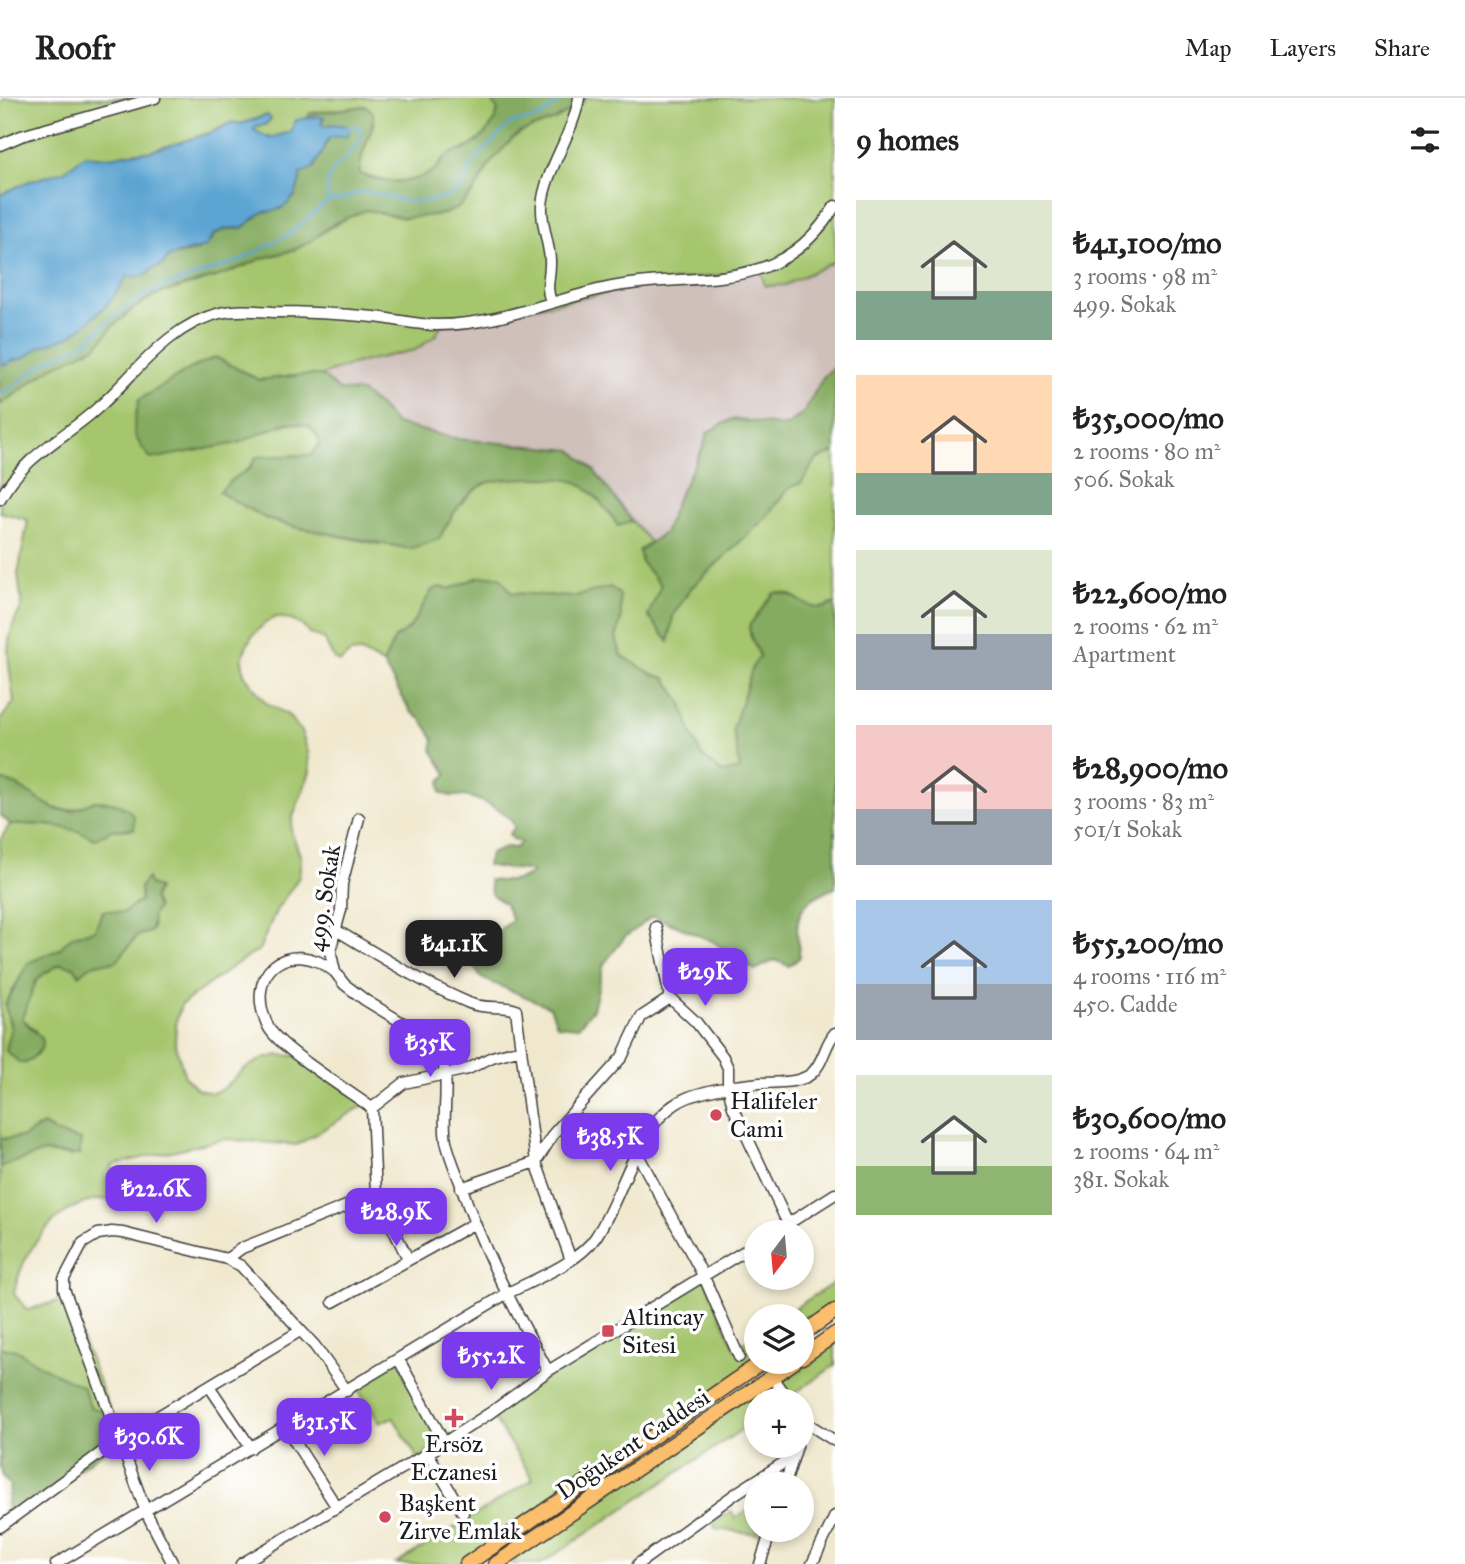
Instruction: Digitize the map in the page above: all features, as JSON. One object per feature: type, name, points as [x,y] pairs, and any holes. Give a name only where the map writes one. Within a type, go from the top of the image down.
[{"type":"main road","points":[[814,1326],[835,1311]]},
{"type":"main road","points":[[814,1349],[835,1334]]},
{"type":"main road","name":"Doğukent Caddesi","points":[[472,1563],[745,1374]]},
{"type":"main road","name":"Doğukent Caddesi","points":[[496,1564],[776,1374]]},
{"type":"main road","points":[[511,1564],[528,1541]]},
{"type":"street","points":[[0,145],[21,136],[155,98]]},
{"type":"street","points":[[552,303],[548,295],[550,264],[542,205],[575,117],[579,98]]},
{"type":"street","points":[[0,499],[26,464],[48,444],[100,406],[170,338],[207,317],[223,312],[309,313],[376,317],[418,325],[496,319],[605,288],[722,278],[765,267],[794,254],[814,235],[835,206]]},
{"type":"street","name":"499. Sokak","points":[[359,818],[342,884],[341,910],[331,954],[335,972],[344,984],[365,1000],[429,1039],[437,1048],[446,1074],[446,1141],[461,1188],[506,1294],[548,1371]]},
{"type":"street","points":[[656,927],[670,998],[696,1022],[723,1057],[728,1068],[728,1086],[733,1107],[787,1220]]},
{"type":"street","points":[[336,930],[430,986],[482,1008],[516,1010],[536,1162],[571,1260]]},
{"type":"street","points":[[335,972],[326,964],[314,960],[284,958],[275,964],[263,981],[263,1013],[271,1031],[284,1044],[372,1108]]},
{"type":"street","points":[[461,1188],[536,1162],[554,1133],[622,1056],[641,1017],[670,998]]},
{"type":"street","points":[[56,1564],[506,1294],[571,1260],[595,1238],[656,1123],[678,1102],[728,1086],[802,1080],[814,1072],[835,1034]]},
{"type":"street","points":[[372,1108],[404,1083],[467,1069],[492,1057],[521,1049]]},
{"type":"street","points":[[372,1108],[376,1194],[408,1259]]},
{"type":"street","points":[[638,1153],[704,1277],[739,1357]]},
{"type":"street","points":[[227,1259],[242,1248],[376,1194]]},
{"type":"street","points":[[795,1220],[835,1194]]},
{"type":"street","points":[[333,1302],[475,1223]]},
{"type":"street","points":[[173,1564],[146,1512],[64,1289],[64,1279],[83,1243],[98,1234],[112,1232],[227,1259],[241,1266],[315,1346],[347,1391]]},
{"type":"street","points":[[242,1564],[428,1453],[548,1371],[744,1252]]},
{"type":"street","points":[[0,1527],[120,1438],[300,1331]]},
{"type":"street","points":[[399,1360],[444,1442]]},
{"type":"street","points":[[772,1377],[780,1388]]},
{"type":"street","points":[[209,1386],[251,1448]]},
{"type":"street","points":[[286,1428],[336,1506]]},
{"type":"street","points":[[814,1430],[835,1441]]},
{"type":"street","points":[[428,1453],[463,1513]]},
{"type":"street","points":[[638,1564],[785,1458]]},
{"type":"street","points":[[812,1564],[835,1516]]},
{"type":"street","points":[[760,1564],[767,1542]]},
{"type":"shaded area","points":[[835,261],[835,366],[823,377],[804,412],[787,426],[732,419],[708,432],[676,501],[665,533],[650,542],[593,469],[572,450],[458,439],[396,424],[379,406],[350,390],[339,390],[322,375],[352,364],[392,356],[440,325],[605,288],[761,269],[815,272]]},
{"type":"green space","points":[[5,98],[490,98],[498,110],[485,134],[475,143],[451,153],[424,176],[406,181],[378,180],[360,175],[360,160],[374,122],[365,106],[310,113],[291,132],[277,137],[268,137],[254,130],[256,126],[265,125],[271,119],[267,115],[241,124],[232,122],[213,132],[148,152],[104,159],[85,156],[64,171],[27,182],[0,195],[0,104]]},
{"type":"green space","points":[[490,98],[586,98],[555,120],[521,132],[513,138],[491,162],[473,193],[458,208],[444,214],[405,218],[366,210],[334,223],[310,242],[294,250],[155,295],[113,326],[97,346],[51,368],[0,405],[0,364],[70,335],[105,307],[128,276],[161,266],[170,256],[196,251],[212,240],[213,235],[225,229],[242,228],[263,212],[280,209],[294,197],[300,181],[299,175],[315,164],[330,137],[346,128],[322,125],[322,120],[314,116],[308,118],[309,114],[366,106],[373,112],[373,120],[360,165],[360,174],[397,182],[424,176],[451,153],[463,150],[480,139],[493,123],[498,111]]},
{"type":"green space","points":[[586,98],[835,98],[835,261],[785,285],[765,286],[761,270],[665,282],[441,325],[436,335],[415,350],[352,364],[322,375],[259,380],[243,372],[192,368],[139,401],[197,449],[240,442],[285,424],[307,425],[315,431],[320,443],[312,455],[257,457],[245,472],[219,492],[267,519],[378,544],[439,539],[453,515],[471,493],[487,483],[532,478],[578,482],[595,495],[618,526],[632,521],[650,542],[639,551],[642,563],[661,585],[669,641],[673,615],[691,588],[764,519],[789,488],[801,483],[817,459],[835,452],[835,603],[818,608],[788,594],[774,593],[749,626],[760,656],[748,682],[741,711],[740,770],[722,773],[701,755],[682,704],[666,678],[652,674],[621,655],[616,638],[621,620],[585,594],[572,597],[511,593],[479,577],[449,589],[440,587],[432,591],[410,628],[395,638],[383,664],[361,652],[350,653],[340,662],[334,659],[324,639],[310,634],[302,625],[289,619],[276,617],[252,636],[242,660],[244,674],[265,702],[288,715],[301,731],[308,752],[310,772],[293,817],[291,831],[301,858],[299,877],[276,911],[259,950],[181,1005],[176,1022],[175,1043],[185,1077],[197,1089],[212,1093],[224,1088],[244,1069],[260,1060],[278,1055],[299,1056],[366,1104],[297,1145],[224,1139],[112,1165],[114,1199],[94,1200],[77,1206],[51,1224],[40,1236],[23,1264],[14,1294],[27,1310],[66,1299],[112,1415],[98,1411],[90,1405],[83,1387],[42,1367],[16,1350],[0,1348],[0,1167],[44,1152],[72,1156],[73,1138],[55,1133],[49,1128],[38,1127],[23,1137],[0,1139],[0,840],[10,824],[64,828],[95,839],[111,830],[133,829],[95,801],[80,808],[56,808],[0,780],[0,720],[14,702],[8,654],[11,631],[22,607],[18,574],[28,520],[0,512],[0,405],[155,295],[294,250],[349,216],[366,210],[380,211],[473,193],[492,160],[512,139],[579,105]],"holes":[[[144,884],[158,888],[153,898],[153,928],[138,935],[116,962],[93,964],[82,973],[74,967],[60,964],[36,981],[22,1018],[35,1030],[40,1051],[26,1063],[10,1055],[6,1046],[11,1028],[5,1005],[28,963],[58,950],[74,936],[95,930],[99,921],[123,913],[141,900],[140,890]]]},
{"type":"green space","points":[[215,357],[259,380],[322,375],[339,390],[361,392],[396,424],[458,439],[572,450],[593,469],[632,521],[618,526],[595,496],[578,483],[533,478],[505,479],[479,487],[458,506],[439,539],[411,549],[295,527],[267,519],[219,492],[235,477],[250,469],[256,457],[312,455],[320,443],[318,436],[309,426],[288,422],[238,443],[151,459],[139,444],[134,432],[139,400]]},
{"type":"green space","points":[[835,366],[835,452],[817,459],[801,483],[789,488],[764,519],[691,588],[673,615],[669,642],[648,616],[661,585],[642,563],[639,551],[665,532],[676,501],[708,432],[732,419],[787,426],[804,412],[823,377]]},
{"type":"green space","points":[[479,577],[500,577],[512,593],[572,597],[610,587],[620,595],[621,620],[616,638],[621,655],[652,674],[665,678],[682,704],[701,755],[722,773],[740,769],[733,729],[753,666],[760,656],[749,626],[774,593],[788,594],[818,608],[835,603],[835,888],[812,899],[800,913],[797,932],[800,957],[789,966],[775,960],[755,970],[712,941],[653,916],[625,937],[604,964],[593,1009],[578,1027],[557,1025],[550,1007],[481,978],[471,961],[472,953],[512,920],[505,904],[491,894],[489,880],[518,880],[533,871],[487,865],[490,854],[506,847],[516,848],[521,842],[509,834],[515,827],[512,821],[500,811],[470,797],[441,793],[440,782],[447,774],[432,750],[434,739],[422,720],[411,712],[383,664],[395,638],[410,628],[432,590],[440,587],[450,589]]},
{"type":"green space","points":[[0,780],[16,785],[56,810],[71,811],[95,801],[112,802],[128,809],[134,817],[134,829],[111,830],[95,839],[64,828],[10,824],[0,815]]},
{"type":"green space","points":[[147,878],[150,885],[158,888],[153,898],[157,908],[153,915],[151,932],[138,935],[116,962],[96,964],[79,975],[74,967],[60,964],[36,981],[22,1018],[43,1043],[26,1063],[20,1063],[6,1051],[11,1028],[5,1005],[28,963],[58,950],[73,936],[95,930],[102,912],[106,910],[123,913],[141,900],[140,886]]},
{"type":"green space","points":[[44,1125],[56,1133],[81,1140],[79,1155],[44,1152],[0,1167],[0,1139],[23,1137]]},
{"type":"green space","points":[[704,1277],[735,1348],[744,1342],[744,1370],[467,1564],[396,1564],[533,1479],[490,1413]]},
{"type":"green space","points":[[835,1282],[835,1311],[814,1326],[814,1304],[801,1304]]},
{"type":"green space","points":[[835,1334],[835,1365],[802,1388],[758,1388],[778,1374],[814,1374],[814,1349]]},
{"type":"green space","points":[[0,1348],[16,1350],[42,1367],[83,1387],[90,1407],[104,1411],[120,1439],[10,1519],[6,1506],[10,1486],[3,1477],[0,1465]]},
{"type":"green space","points":[[399,1360],[444,1442],[418,1459],[393,1417],[380,1423],[355,1385]]},
{"type":"green space","points":[[744,1398],[744,1428],[541,1564],[511,1564],[514,1559]]},
{"type":"green space","points":[[731,1511],[736,1518],[744,1513],[744,1532],[715,1529],[714,1523]]},
{"type":"water","points":[[267,115],[271,119],[265,125],[256,126],[254,130],[269,138],[291,132],[295,121],[317,117],[324,117],[321,123],[325,126],[346,126],[348,136],[330,137],[314,168],[300,174],[294,197],[285,206],[263,212],[242,228],[225,229],[213,235],[206,247],[170,256],[148,274],[141,277],[128,276],[110,301],[70,336],[40,347],[24,358],[6,365],[0,364],[0,195],[27,182],[64,171],[85,155],[111,157],[148,152],[213,132],[232,122],[241,124]]},
{"type":"waterway","points":[[0,396],[45,363],[89,340],[111,319],[143,296],[239,261],[288,235],[328,201],[367,192],[407,201],[426,201],[449,196],[459,190],[474,161],[510,123],[539,118],[563,98]]},
{"type":"waterway","points":[[328,200],[327,188],[332,172],[361,140],[360,128],[346,128]]},
{"type":"place","name":"Halifeler Cami","points":[[716,1115]]},
{"type":"place","name":"Altincay Sitesi","points":[[608,1331]]},
{"type":"place","name":"Ersöz Eczanesi","points":[[454,1418]]},
{"type":"place","name":"Başkent Zirve Emlak","points":[[385,1517]]}]
